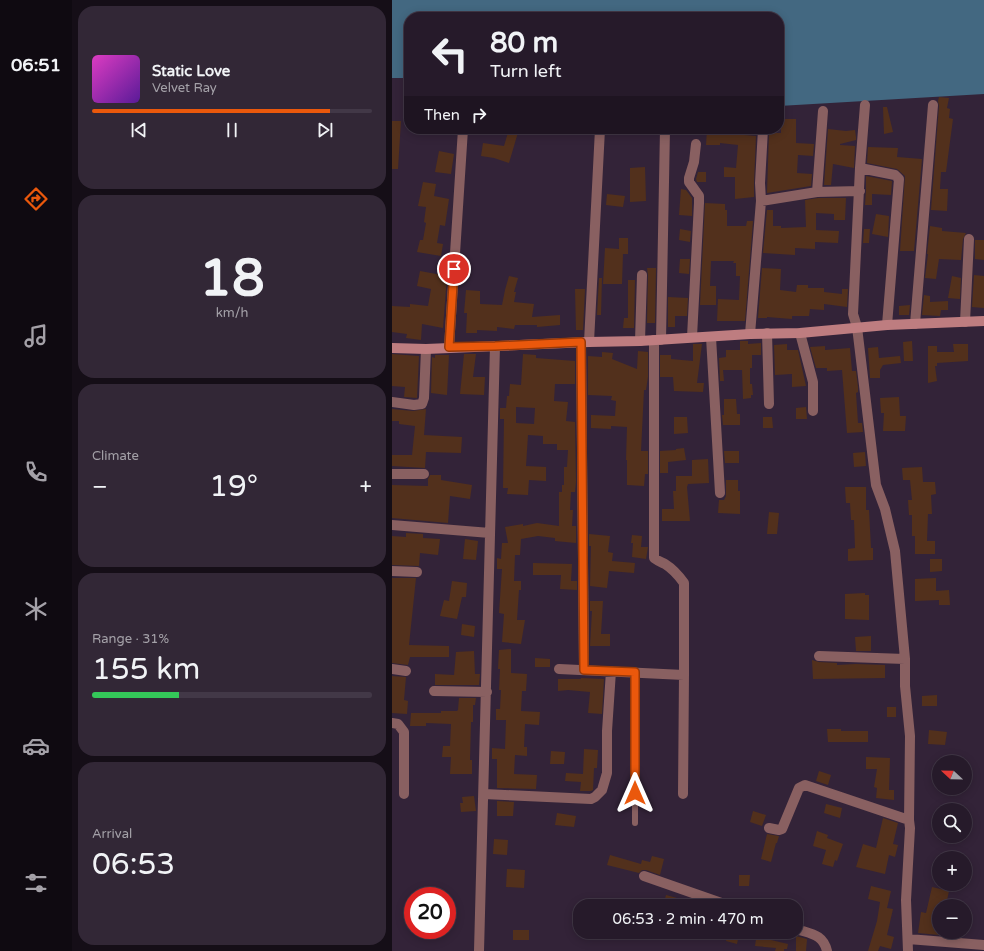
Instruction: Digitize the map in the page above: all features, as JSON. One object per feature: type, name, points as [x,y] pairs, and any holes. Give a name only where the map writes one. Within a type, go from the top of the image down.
[{"type":"main road","points":[[392,348],[426,349],[640,341],[767,333],[800,333],[887,325],[984,321]]},
{"type":"street","points":[[915,324],[933,104]]},
{"type":"street","points":[[865,105],[860,168],[853,314],[857,327],[876,485],[885,509],[895,550],[905,659],[905,686],[910,736],[910,828],[906,900],[908,951]]},
{"type":"street","points":[[817,192],[823,111]]},
{"type":"street","points":[[449,347],[463,134]]},
{"type":"street","points":[[584,670],[585,342],[600,134]]},
{"type":"street","points":[[665,134],[657,340],[654,558],[666,565],[678,575],[684,583],[683,794]]},
{"type":"street","points":[[750,334],[761,201],[760,183],[763,134]]},
{"type":"street","points":[[692,338],[700,203],[699,196],[689,182],[689,178],[694,162],[696,144]]},
{"type":"street","points":[[860,168],[895,175],[899,179],[887,325]]},
{"type":"street","points":[[761,201],[817,192],[860,191]]},
{"type":"street","points":[[965,322],[969,239]]},
{"type":"street","points":[[640,341],[642,275]]},
{"type":"street","points":[[767,333],[768,404]]},
{"type":"street","points":[[800,333],[813,382],[813,411]]},
{"type":"street","points":[[711,336],[720,493]]},
{"type":"street","points":[[479,951],[495,346]]},
{"type":"street","points":[[392,402],[414,405],[422,404],[424,398],[426,349]]},
{"type":"street","points":[[392,474],[424,474]]},
{"type":"street","points":[[392,525],[490,533]]},
{"type":"street","points":[[392,571],[416,572]]},
{"type":"street","points":[[819,656],[905,659]]},
{"type":"street","points":[[559,669],[684,675]]},
{"type":"street","points":[[392,670],[406,671]]},
{"type":"street","points":[[484,794],[591,798],[602,790],[606,773],[607,731],[612,672]]},
{"type":"street","points":[[434,691],[487,692]]},
{"type":"street","points":[[392,723],[398,724],[404,732],[404,794]]},
{"type":"street","points":[[769,828],[779,830],[782,829],[799,788],[805,786],[909,820]]},
{"type":"street","points":[[644,876],[710,899]]},
{"type":"street","points":[[803,931],[820,937],[824,942],[827,951]]},
{"type":"street","points":[[908,939],[984,945]]},
{"type":"lane","points":[[635,672],[635,823]]},
{"type":"water","points":[[392,0],[984,0],[984,94],[784,106],[784,12],[404,12],[404,78],[392,78]]},
{"type":"building","points":[[939,97],[949,98],[947,108],[950,109],[949,118],[953,119],[946,172],[941,172],[940,189],[948,189],[947,211],[931,210]]},
{"type":"building","points":[[883,107],[887,107],[893,132],[884,134]]},
{"type":"building","points":[[784,119],[796,119],[796,143],[814,144],[813,156],[798,155],[797,173],[812,174],[811,186],[767,193],[769,134],[784,134]]},
{"type":"building","points":[[392,121],[401,121],[398,169],[392,169]]},
{"type":"building","points":[[828,129],[846,131],[855,130],[856,140],[840,144],[855,146],[854,168],[833,164],[831,185],[824,185]]},
{"type":"building","points":[[508,134],[518,134],[509,163],[494,158],[481,156],[483,143],[504,146]]},
{"type":"building","points":[[707,134],[756,136],[754,197],[735,199],[735,177],[724,177],[724,167],[736,168],[738,145],[720,143],[720,145],[706,145]]},
{"type":"building","points":[[868,147],[898,148],[897,157],[922,159],[914,251],[900,251],[905,176],[897,169],[867,163]]},
{"type":"building","points":[[439,151],[454,154],[451,174],[435,172]]},
{"type":"building","points":[[645,167],[646,201],[630,202],[630,168]]},
{"type":"building","points":[[698,172],[706,172],[706,182],[697,182],[696,179]]},
{"type":"building","points":[[866,176],[892,181],[891,195],[872,194],[872,205],[865,205]]},
{"type":"building","points":[[423,182],[436,184],[434,196],[449,199],[445,226],[440,225],[437,243],[443,244],[441,256],[417,252],[420,240],[423,240],[426,223],[424,222],[426,207],[418,206]]},
{"type":"building","points":[[681,189],[686,190],[692,198],[692,216],[679,215]]},
{"type":"building","points":[[607,194],[625,196],[623,207],[606,205]]},
{"type":"building","points":[[818,198],[846,198],[845,220],[834,220],[834,214],[816,213],[816,230],[839,231],[838,243],[815,242],[815,249],[795,248],[795,255],[763,253],[767,210],[773,210],[773,226],[781,226],[781,228],[806,227],[805,200]]},
{"type":"building","points":[[705,203],[725,204],[725,210],[727,210],[727,226],[746,226],[747,221],[753,221],[745,321],[717,321],[718,299],[739,300],[740,276],[736,276],[736,263],[733,263],[734,261],[711,261],[710,286],[716,286],[716,305],[700,305]]},
{"type":"building","points":[[876,214],[889,216],[888,237],[872,234]]},
{"type":"building","points":[[930,226],[942,228],[942,231],[966,233],[963,239],[961,260],[939,259],[936,279],[925,278]]},
{"type":"building","points":[[680,229],[691,231],[690,242],[679,240]]},
{"type":"building","points":[[864,229],[870,229],[869,243],[863,243]]},
{"type":"building","points":[[619,238],[628,238],[628,254],[623,254],[622,284],[603,284],[605,248],[619,249]]},
{"type":"building","points":[[975,240],[984,240],[984,260],[975,259]]},
{"type":"building","points":[[680,259],[690,259],[689,274],[679,273]]},
{"type":"building","points":[[647,268],[656,268],[655,323],[647,323]]},
{"type":"building","points":[[762,268],[781,269],[780,290],[796,292],[797,285],[808,285],[808,288],[824,288],[824,292],[842,294],[842,289],[848,289],[847,307],[824,304],[824,310],[810,309],[809,316],[792,316],[792,319],[767,317],[758,318]]},
{"type":"building","points":[[420,271],[447,276],[443,328],[422,324],[421,340],[406,338],[407,334],[392,332],[392,306],[410,307],[410,304],[428,306],[431,289],[417,286]]},
{"type":"building","points":[[974,275],[984,276],[984,308],[972,307]]},
{"type":"building","points":[[509,276],[518,278],[514,292],[516,292],[514,302],[534,304],[532,317],[560,315],[560,325],[537,327],[537,325],[515,325],[514,329],[497,327],[497,331],[477,330],[477,333],[466,333],[467,313],[464,313],[466,290],[480,291],[480,304],[502,305]]},
{"type":"building","points":[[952,276],[961,278],[960,299],[948,298]]},
{"type":"building","points":[[599,278],[602,278],[601,315],[597,315]]},
{"type":"building","points":[[628,280],[635,280],[634,328],[623,328],[624,318],[628,318]]},
{"type":"building","points":[[575,289],[585,289],[583,330],[576,330]]},
{"type":"building","points":[[924,295],[930,296],[930,302],[948,301],[948,310],[941,310],[940,316],[922,315]]},
{"type":"building","points":[[668,297],[688,298],[687,316],[675,316],[675,327],[668,327]]},
{"type":"building","points":[[910,305],[909,315],[899,315],[899,306]]},
{"type":"building","points":[[740,341],[748,341],[748,344],[761,343],[761,355],[752,355],[752,368],[750,368],[750,384],[752,384],[753,395],[751,395],[751,398],[743,399],[742,370],[723,370],[724,381],[720,381],[719,358],[726,357],[726,350],[740,350]]},
{"type":"building","points":[[912,341],[913,361],[904,361],[903,342]]},
{"type":"building","points":[[693,344],[702,344],[697,383],[704,383],[703,392],[674,391],[673,377],[660,377],[660,355],[671,355],[671,359],[693,361]]},
{"type":"building","points":[[787,344],[787,350],[798,350],[806,386],[792,387],[792,374],[775,375],[774,345]]},
{"type":"building","points":[[953,344],[968,344],[968,361],[937,363],[937,366],[935,366],[937,381],[928,383],[928,346],[937,346],[937,352],[954,352]]},
{"type":"building","points":[[825,346],[825,350],[850,348],[852,371],[856,371],[858,387],[858,392],[856,393],[858,423],[862,423],[863,432],[847,433],[842,370],[827,371],[827,368],[816,368],[810,347]]},
{"type":"building","points":[[878,347],[879,358],[900,356],[901,363],[883,365],[880,370],[880,378],[870,378],[868,348]]},
{"type":"building","points":[[638,351],[648,352],[648,377],[646,390],[644,390],[641,451],[648,451],[648,474],[645,474],[644,486],[627,485],[627,427],[611,426],[611,429],[591,428],[591,415],[615,416],[616,401],[611,400],[612,396],[588,395],[588,356],[602,357],[602,352],[613,353],[612,359],[637,369]]},
{"type":"building","points":[[392,354],[419,356],[417,398],[404,397],[405,387],[392,386]]},
{"type":"building","points":[[464,354],[476,354],[473,377],[485,377],[484,395],[460,394]]},
{"type":"building","points":[[523,354],[536,355],[536,358],[575,361],[575,384],[555,384],[554,401],[568,402],[566,421],[575,422],[576,482],[575,492],[571,492],[570,510],[573,510],[572,526],[576,526],[576,543],[555,541],[555,538],[538,536],[521,539],[520,555],[515,555],[514,581],[521,581],[517,620],[525,620],[521,644],[502,642],[504,614],[499,613],[502,569],[497,569],[497,558],[501,559],[502,543],[508,543],[505,527],[523,524],[523,526],[537,523],[559,526],[559,492],[562,492],[562,485],[564,485],[564,467],[567,467],[568,450],[557,450],[557,444],[543,444],[543,436],[528,435],[526,466],[546,467],[546,481],[529,480],[528,495],[507,494],[508,488],[503,488],[504,419],[500,419],[500,408],[506,408],[510,384],[521,385]],"holes":[[[516,407],[535,408],[534,424],[516,423]]]},
{"type":"building","points":[[435,355],[449,355],[447,395],[431,393],[432,357],[435,358]]},
{"type":"building","points":[[899,397],[900,416],[906,416],[905,431],[883,431],[884,413],[881,413],[880,398]]},
{"type":"building","points":[[724,399],[736,399],[737,414],[740,414],[740,425],[723,425],[722,415],[724,415]]},
{"type":"building","points":[[806,407],[807,419],[796,419],[796,408]]},
{"type":"building","points":[[392,409],[413,411],[426,409],[424,435],[462,437],[461,453],[426,452],[425,468],[392,466],[392,455],[412,455],[415,426],[399,424],[399,421],[392,421]]},
{"type":"building","points":[[674,417],[687,417],[688,433],[674,434]]},
{"type":"building","points":[[763,417],[772,417],[773,428],[763,428]]},
{"type":"building","points":[[684,448],[686,460],[668,462],[668,473],[660,473],[660,451]]},
{"type":"building","points":[[724,451],[739,451],[739,463],[725,463]]},
{"type":"building","points":[[865,452],[866,466],[854,467],[853,453]]},
{"type":"building","points":[[708,459],[709,483],[688,484],[687,487],[690,521],[662,521],[662,509],[674,509],[673,491],[676,491],[676,476],[692,476],[692,460]]},
{"type":"building","points":[[922,467],[923,482],[935,482],[936,494],[931,495],[932,514],[928,514],[927,541],[935,541],[935,554],[915,554],[915,536],[912,536],[912,515],[909,515],[908,500],[912,500],[910,480],[903,480],[902,468]]},
{"type":"building","points":[[430,475],[441,475],[441,480],[472,485],[470,499],[450,496],[448,523],[392,518],[392,485],[428,486],[428,479]]},
{"type":"building","points":[[726,480],[738,480],[738,491],[740,491],[740,514],[718,513],[719,500],[724,500],[726,496]]},
{"type":"building","points":[[845,487],[866,487],[866,510],[869,510],[873,560],[848,561],[848,549],[855,548],[854,520],[851,520],[850,503],[846,503]]},
{"type":"building","points":[[769,512],[779,513],[777,534],[767,534]]},
{"type":"building","points":[[406,533],[423,534],[423,538],[440,539],[438,555],[420,553],[419,566],[392,565],[392,536],[406,537]]},
{"type":"building","points":[[589,534],[610,536],[608,552],[613,553],[612,561],[635,563],[634,573],[609,571],[607,588],[590,586],[591,546],[589,546]]},
{"type":"building","points":[[632,535],[642,536],[641,547],[648,547],[646,559],[632,557]]},
{"type":"building","points":[[465,539],[478,541],[476,560],[463,559]]},
{"type":"building","points":[[930,559],[942,559],[942,571],[930,572]]},
{"type":"building","points":[[533,563],[572,564],[571,581],[577,581],[577,590],[560,589],[561,575],[533,575]]},
{"type":"building","points":[[392,578],[416,578],[409,645],[449,646],[449,657],[410,657],[408,665],[392,663]]},
{"type":"building","points":[[936,578],[936,591],[949,590],[950,605],[939,605],[939,600],[915,601],[915,579]]},
{"type":"building","points":[[452,581],[467,583],[466,597],[462,597],[457,619],[440,616],[444,600],[449,601]]},
{"type":"building","points":[[865,593],[865,595],[869,595],[869,620],[845,619],[845,594]]},
{"type":"building","points":[[590,601],[603,601],[601,634],[610,634],[610,646],[590,646],[592,611],[590,611]]},
{"type":"building","points":[[462,624],[475,626],[474,637],[461,635]]},
{"type":"building","points":[[871,636],[871,651],[856,651],[855,637]]},
{"type":"building","points":[[511,649],[511,673],[527,674],[526,691],[522,691],[521,711],[540,712],[539,725],[525,724],[524,747],[527,747],[527,756],[515,755],[514,774],[537,775],[536,789],[497,788],[497,759],[492,759],[492,748],[505,749],[506,720],[496,720],[496,709],[500,709],[501,690],[499,690],[499,650]]},
{"type":"building","points":[[474,651],[475,674],[480,674],[479,685],[435,685],[435,674],[454,675],[456,652]]},
{"type":"building","points":[[535,658],[550,659],[550,667],[535,667]]},
{"type":"building","points":[[812,660],[837,663],[837,665],[885,665],[885,678],[813,679]]},
{"type":"building","points":[[392,676],[406,677],[404,700],[408,701],[407,714],[392,713]]},
{"type":"building","points":[[558,679],[604,679],[602,714],[588,713],[590,692],[568,690],[558,691]]},
{"type":"building","points":[[937,695],[937,706],[922,706],[922,696]]},
{"type":"building","points":[[459,698],[476,698],[475,705],[473,705],[473,722],[471,722],[470,760],[472,760],[472,774],[450,774],[451,757],[442,757],[443,746],[450,746],[451,724],[426,723],[426,726],[410,726],[411,713],[441,713],[441,711],[457,711]]},
{"type":"building","points":[[887,707],[896,707],[896,717],[887,717]]},
{"type":"building","points":[[827,729],[841,729],[841,731],[868,731],[868,742],[828,742]]},
{"type":"building","points":[[929,730],[947,732],[945,745],[928,744]]},
{"type":"building","points":[[584,749],[598,750],[597,768],[594,768],[593,790],[591,791],[580,791],[581,782],[565,781],[566,773],[583,774]]},
{"type":"building","points":[[551,751],[565,752],[564,764],[550,764]]},
{"type":"building","points":[[866,757],[890,758],[889,790],[894,790],[894,800],[876,798],[877,788],[874,787],[877,769],[866,769]]},
{"type":"building","points":[[819,771],[831,775],[828,785],[816,781]]},
{"type":"building","points":[[474,796],[476,811],[461,812],[460,803],[463,803],[462,797]]},
{"type":"building","points":[[497,801],[514,802],[513,816],[497,816]]},
{"type":"building","points":[[826,804],[842,808],[840,818],[824,813]]},
{"type":"building","points":[[753,811],[766,815],[762,826],[750,822]]},
{"type":"building","points":[[557,813],[576,816],[574,827],[555,825]]},
{"type":"building","points":[[883,818],[898,823],[893,844],[898,845],[895,857],[889,855],[885,874],[856,867],[863,844],[876,848]]},
{"type":"building","points":[[817,831],[828,835],[827,838],[843,844],[837,861],[835,860],[833,867],[822,864],[826,850],[813,846]]},
{"type":"building","points":[[767,834],[779,836],[771,862],[761,859]]},
{"type":"building","points":[[494,839],[508,840],[507,855],[493,854]]},
{"type":"building","points":[[610,855],[641,864],[642,860],[650,862],[652,856],[664,859],[660,875],[646,870],[642,870],[639,873],[607,865]]},
{"type":"building","points":[[507,869],[525,870],[524,888],[506,887]]},
{"type":"building","points":[[739,875],[750,875],[749,886],[739,886]]},
{"type":"building","points":[[871,886],[891,891],[887,908],[893,909],[887,935],[894,937],[891,949],[880,946],[878,951],[868,951],[877,921],[880,902],[868,899]]},
{"type":"building","points":[[932,887],[932,891],[949,891],[947,899],[932,899],[932,934],[918,933],[921,912],[926,913]]},
{"type":"building","points":[[666,895],[677,898],[677,899],[665,899]]},
{"type":"building","points":[[513,930],[529,930],[529,940],[513,940]]},
{"type":"building","points":[[726,939],[738,939],[737,944],[726,941]]},
{"type":"building","points":[[756,939],[771,939],[788,944],[787,949],[784,949],[784,951],[775,951],[776,948],[755,946]]},
{"type":"building","points":[[796,939],[807,939],[806,951],[796,951]]},
{"type":"route","points":[[454,269],[449,347],[581,342],[584,670],[635,672],[635,793]]}]
